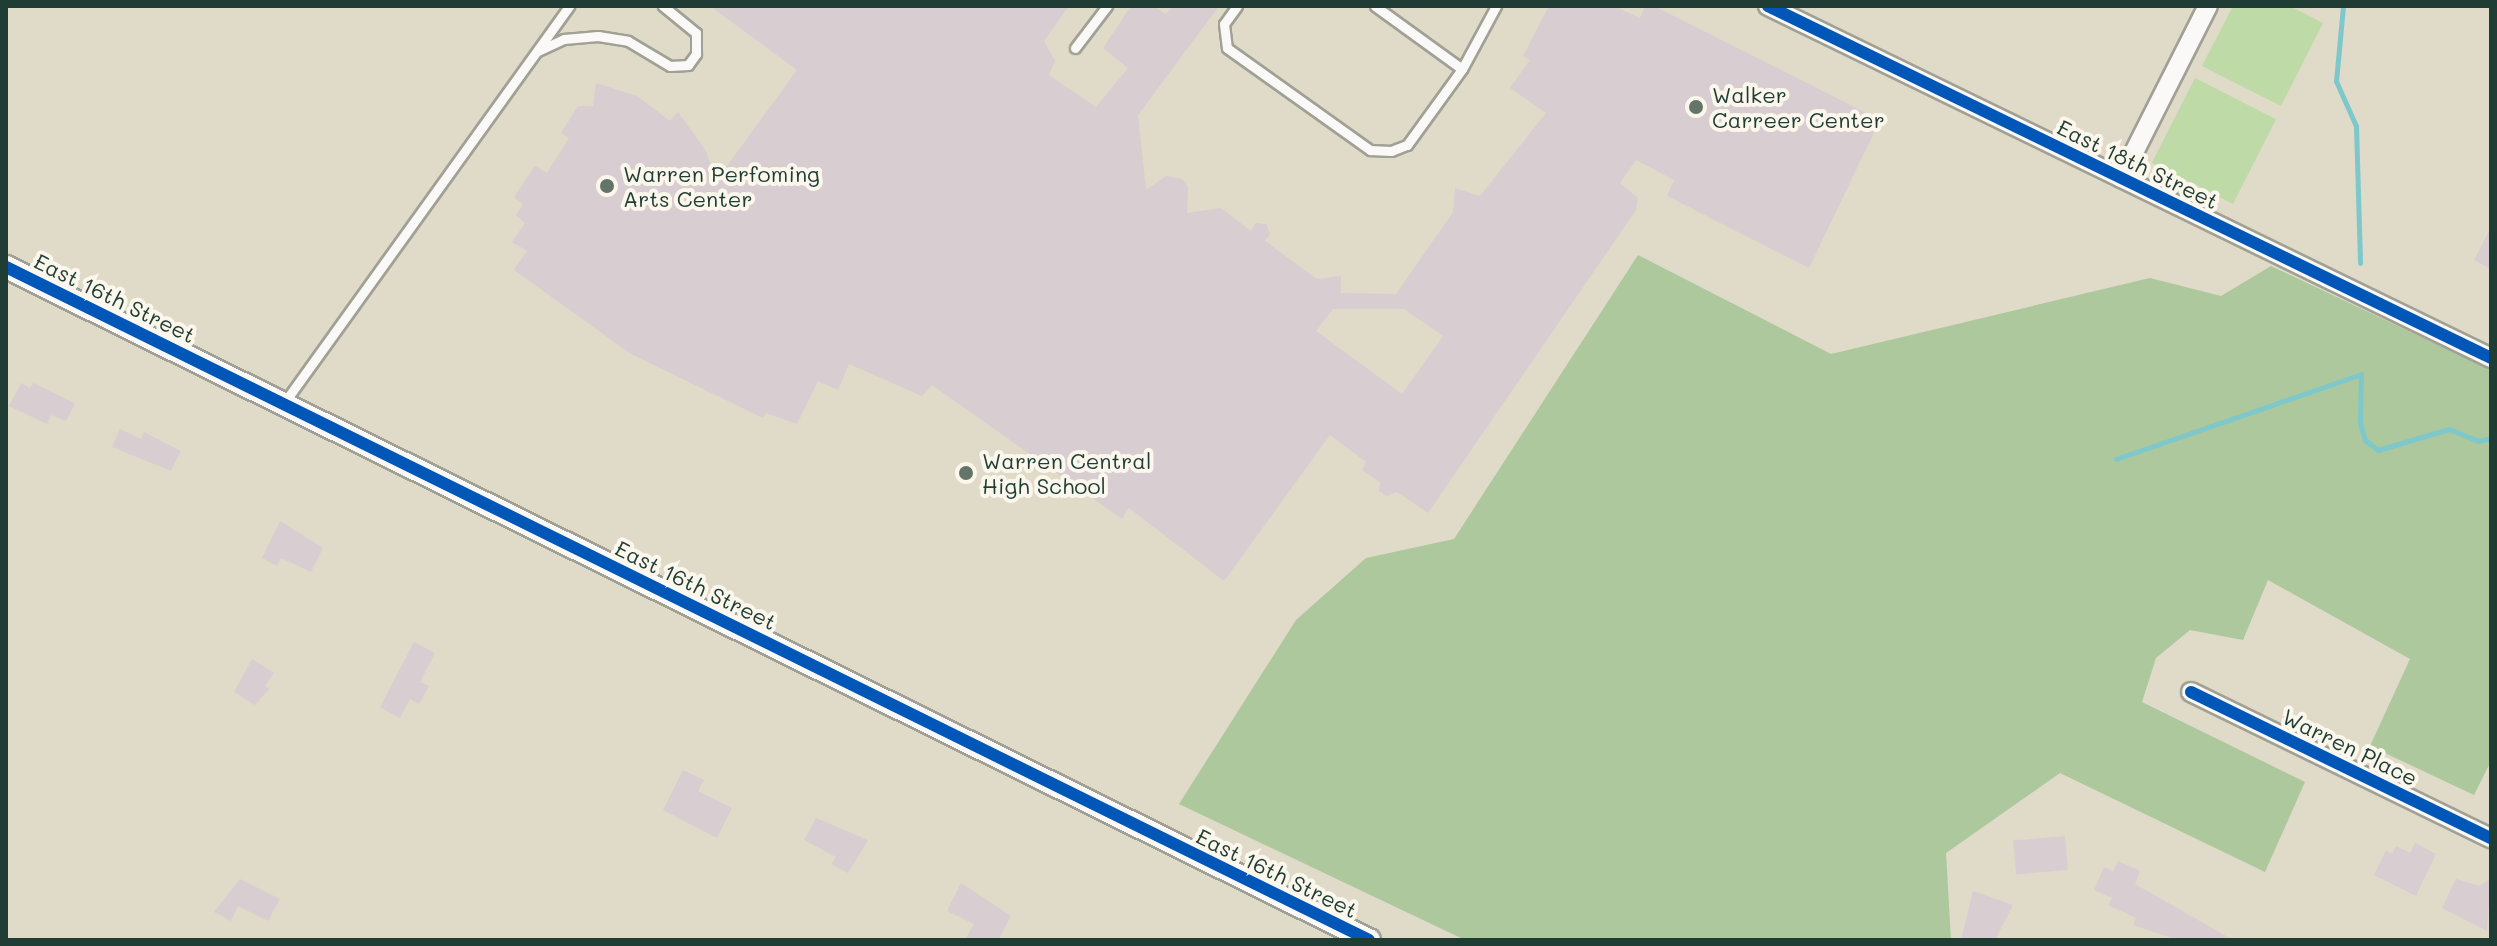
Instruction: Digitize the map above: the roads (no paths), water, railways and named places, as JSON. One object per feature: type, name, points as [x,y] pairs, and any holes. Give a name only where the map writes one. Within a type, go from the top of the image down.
[{"type":"street","name":"East 18th Street","points":[[1768,6],[2491,358]]},
{"type":"street","points":[[2121,178],[2208,6]]},
{"type":"street","name":"East 16th Street","points":[[6,267],[1369,940]]},
{"type":"street","name":"Warren Place","points":[[2191,692],[2491,838]]},
{"type":"lane","points":[[284,403],[569,6]]},
{"type":"lane","points":[[535,53],[564,39],[598,36],[628,41],[670,66],[688,65],[696,54],[696,33],[663,6]]},
{"type":"lane","points":[[1075,48],[1107,6]]},
{"type":"lane","points":[[1237,6],[1224,24],[1227,48],[1370,150],[1407,145],[1462,69],[1496,6]]},
{"type":"lane","points":[[1375,6],[1462,69]]},
{"type":"waterway","points":[[2343,6],[2336,81],[2356,126],[2360,263]]},
{"type":"waterway","points":[[2116,459],[2361,374],[2360,423],[2365,440],[2378,450],[2449,429],[2478,441],[2491,438]]},
{"type":"place","name":"Walker Carreer Center","points":[[1696,107]]},
{"type":"place","name":"Warren Perfoming Arts Center","points":[[607,186]]},
{"type":"place","name":"Warren Central High School","points":[[966,473]]}]
